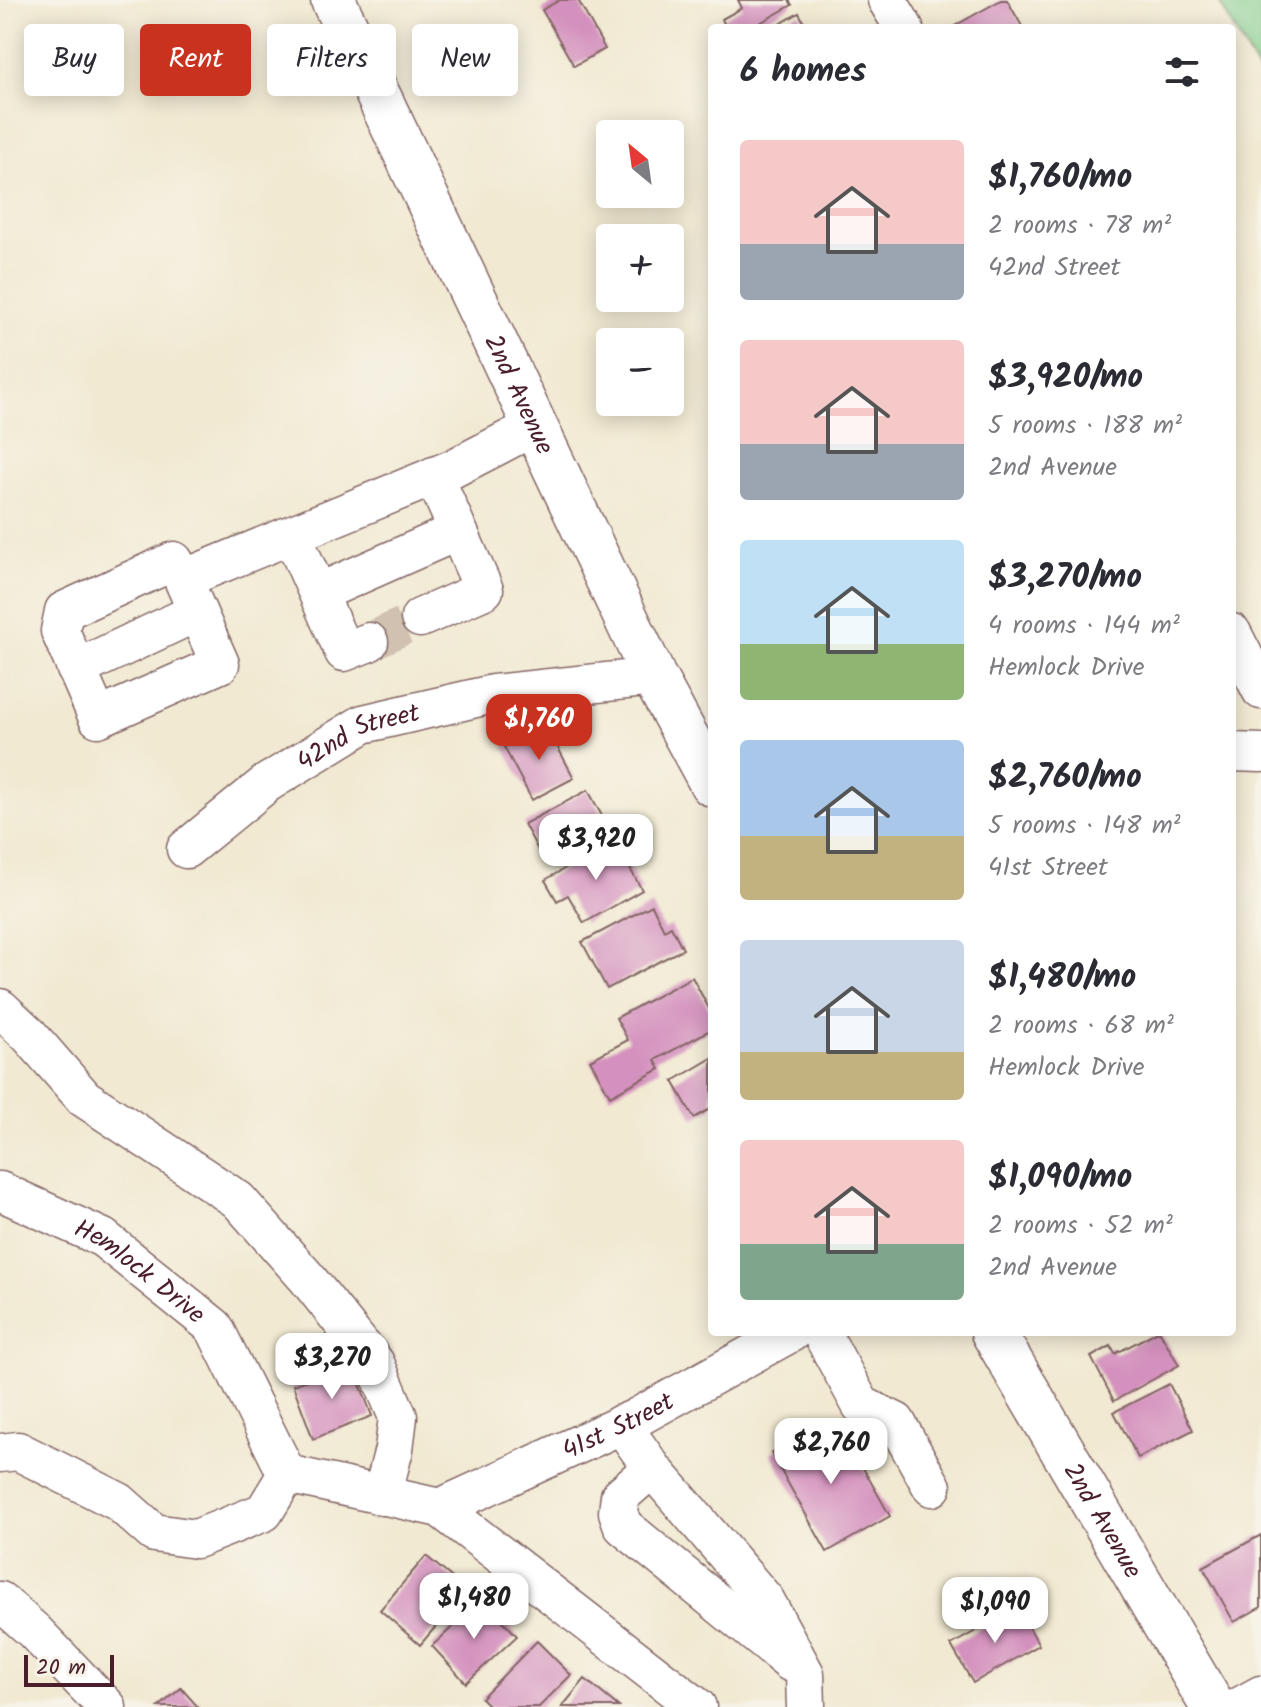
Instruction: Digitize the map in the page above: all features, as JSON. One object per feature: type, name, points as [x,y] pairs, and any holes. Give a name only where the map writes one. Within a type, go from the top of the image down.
[{"type":"main road","name":"2nd Avenue","points":[[333,0],[654,677],[702,745],[708,768]]},
{"type":"main road","name":"2nd Avenue","points":[[995,1336],[1213,1707]]},
{"type":"street","points":[[887,0],[902,24]]},
{"type":"street","points":[[76,669],[292,535],[434,476],[535,426]]},
{"type":"street","points":[[420,618],[484,590],[434,476]]},
{"type":"street","points":[[318,593],[458,531]]},
{"type":"street","points":[[292,535],[344,652],[369,642]]},
{"type":"street","points":[[174,561],[220,664],[98,718],[76,669],[60,631],[64,611],[174,561]]},
{"type":"street","points":[[1236,640],[1259,683]]},
{"type":"street","name":"42nd Street","points":[[186,849],[267,783],[363,724],[493,694],[654,677]]},
{"type":"street","points":[[1236,752],[1261,753]]},
{"type":"street","points":[[0,1008],[29,1035],[84,1098],[238,1200],[307,1278],[375,1363],[398,1417],[394,1449],[382,1496]]},
{"type":"street","name":"Hemlock Drive","points":[[0,1191],[103,1238],[214,1327],[287,1474]]},
{"type":"street","name":"41st Street","points":[[440,1508],[621,1424],[785,1336]]},
{"type":"street","points":[[823,1336],[861,1405],[896,1422],[932,1487]]},
{"type":"street","points":[[621,1424],[652,1468],[765,1600],[806,1690]]},
{"type":"street","points":[[0,1453],[18,1451],[119,1502],[154,1533],[196,1539],[264,1512],[287,1474],[440,1508],[697,1707]]},
{"type":"street","points":[[652,1468],[620,1496],[618,1512],[623,1526],[806,1690]]},
{"type":"street","points":[[0,1601],[34,1631],[107,1707]]},
{"type":"street","points":[[1239,1707],[1261,1695]]},
{"type":"green space","points":[[1218,0],[1261,0],[1261,77],[1236,32],[1236,24],[1231,24]]},
{"type":"building","points":[[560,0],[578,0],[605,49],[574,66],[542,10]]},
{"type":"building","points":[[738,0],[789,0],[792,5],[758,24],[724,24],[722,19],[742,8]]},
{"type":"building","points":[[1001,0],[1007,0],[1021,24],[958,24]]},
{"type":"building","points":[[799,13],[805,24],[780,24]]},
{"type":"building","points":[[546,725],[574,778],[532,800],[504,747]]},
{"type":"building","points":[[588,790],[608,827],[544,861],[524,824]]},
{"type":"building","points":[[614,840],[642,890],[584,923],[568,895],[557,901],[545,880]]},
{"type":"building","points":[[652,905],[664,930],[671,926],[683,949],[607,989],[582,942]]},
{"type":"building","points":[[692,977],[708,1007],[708,1031],[655,1060],[660,1069],[610,1096],[590,1060],[628,1040],[616,1018]]},
{"type":"building","points":[[708,1060],[708,1110],[694,1118],[673,1081]]},
{"type":"building","points":[[1149,1336],[1162,1336],[1179,1365],[1114,1401],[1091,1357],[1111,1346],[1115,1354]]},
{"type":"building","points":[[352,1363],[372,1416],[313,1439],[293,1385]]},
{"type":"building","points":[[1169,1384],[1193,1430],[1138,1458],[1114,1412]]},
{"type":"building","points":[[820,1425],[828,1440],[843,1432],[890,1516],[827,1552],[771,1453]]},
{"type":"building","points":[[1261,1535],[1261,1607],[1234,1622],[1203,1567]]},
{"type":"building","points":[[426,1556],[467,1590],[420,1645],[380,1610]]},
{"type":"building","points":[[483,1599],[517,1636],[466,1683],[432,1646]]},
{"type":"building","points":[[1018,1607],[1039,1645],[973,1683],[951,1645]]},
{"type":"building","points":[[537,1641],[571,1675],[539,1707],[490,1707],[481,1698]]},
{"type":"building","points":[[585,1679],[619,1707],[562,1707]]},
{"type":"building","points":[[181,1688],[198,1707],[159,1707]]},
{"type":"tunnel","points":[[369,642],[420,618]]}]
